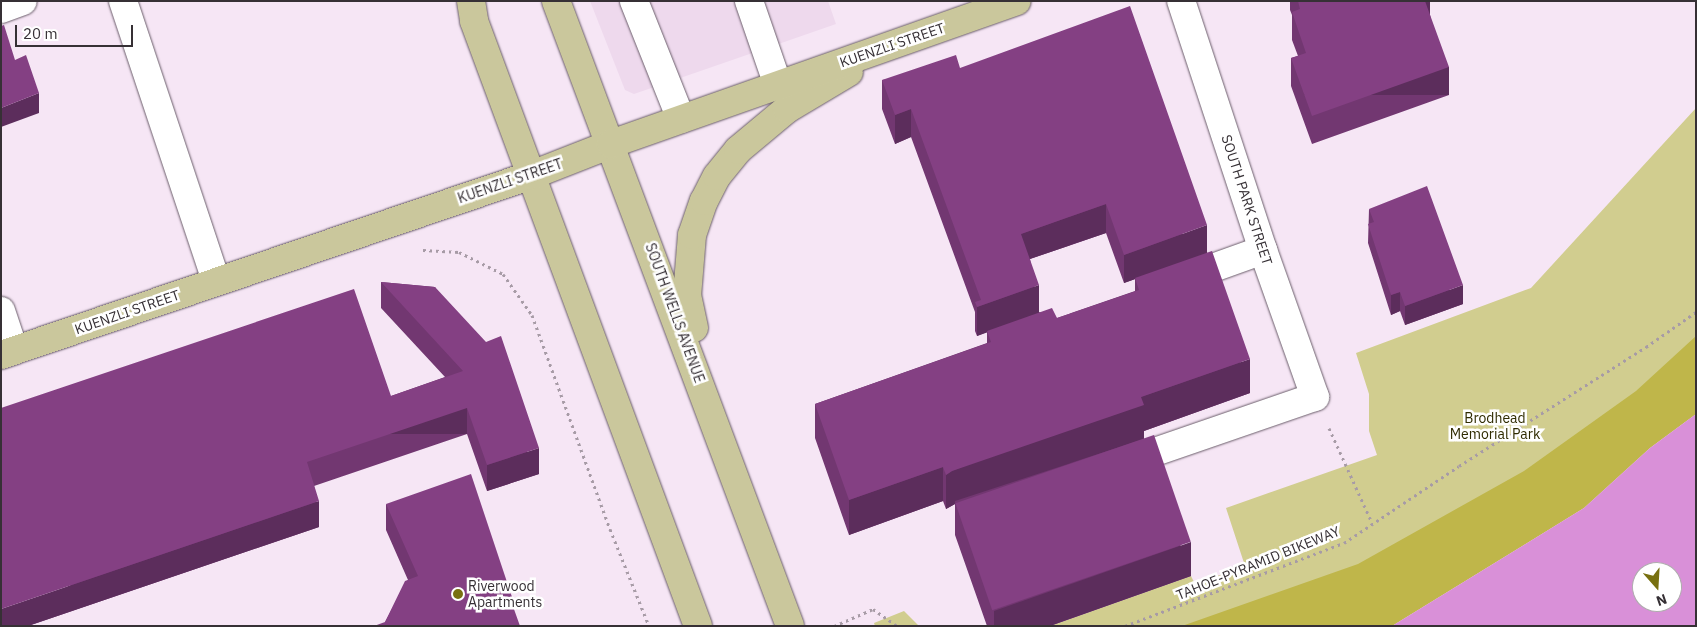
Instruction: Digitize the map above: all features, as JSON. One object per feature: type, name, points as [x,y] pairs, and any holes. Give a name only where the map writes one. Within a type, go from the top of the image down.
[{"type":"main road","points":[[471,1],[474,21],[698,626]]},
{"type":"main road","name":"SOUTH WELLS AVENUE","points":[[556,1],[710,408],[790,626]]},
{"type":"main road","name":"KUENZLI STREET","points":[[8,352],[532,175],[611,144],[778,84],[1017,1]]},
{"type":"main road","points":[[710,408],[687,296],[692,235],[704,201],[717,176],[738,150],[787,110],[894,44]]},
{"type":"street","points":[[1,9],[23,1]]},
{"type":"street","points":[[123,1],[216,281]]},
{"type":"street","points":[[634,1],[681,119]]},
{"type":"street","points":[[749,1],[778,84]]},
{"type":"street","name":"SOUTH PARK STREET","points":[[1181,1],[1263,250],[1315,397]]},
{"type":"street","points":[[1160,287],[1263,250]]},
{"type":"street","points":[[1,311],[8,352]]},
{"type":"street","points":[[1098,472],[1315,397]]},
{"type":"path","points":[[418,250],[459,252],[503,274],[532,315],[610,530],[649,626]]},
{"type":"path","name":"TAHOE-PYRAMID BIKEWAY","points":[[1125,626],[1344,543],[1372,523],[1646,347],[1696,312]]},
{"type":"path","points":[[1315,397],[1372,523]]},
{"type":"path","points":[[834,626],[872,609],[897,626]]},
{"type":"shaded area","points":[[590,1],[828,1],[836,24],[634,94],[625,90]]},
{"type":"shaded area","points":[[1696,336],[1696,414],[1650,448],[1584,508],[1392,626],[1182,626],[1358,564],[1524,471],[1636,391]]},
{"type":"shaded area","points":[[1696,414],[1696,626],[1392,626],[1584,508],[1650,448]]},
{"type":"green space","name":"Brodhead Memorial Park","points":[[1696,108],[1696,414],[1392,626],[1050,626],[1191,576],[1195,584],[1245,566],[1226,508],[1377,455],[1369,431],[1369,394],[1356,353],[1531,288]]},
{"type":"green space","points":[[904,611],[919,626],[875,626],[874,623]]},
{"type":"building","points":[[1298,1],[1425,1],[1449,67],[1312,116],[1291,58],[1306,53],[1292,12],[1300,9]]},
{"type":"building","points":[[1130,6],[1207,225],[1124,255],[1106,204],[1021,234],[1039,285],[977,307],[975,302],[981,300],[911,109],[895,115],[882,80],[956,55],[960,68]]},
{"type":"building","points":[[4,25],[15,60],[26,55],[39,93],[1,108],[1,26]]},
{"type":"building","points":[[1427,186],[1463,285],[1405,306],[1400,292],[1391,295],[1368,224],[1374,222],[1369,209]]},
{"type":"building","points":[[1212,251],[1250,359],[1141,397],[1144,405],[952,471],[946,475],[943,467],[849,500],[815,404],[991,342],[987,331],[1052,308],[1057,318],[1139,290],[1135,278]]},
{"type":"building","points":[[381,282],[435,287],[486,342],[501,336],[539,448],[487,465],[467,408],[307,462],[319,501],[1,609],[1,408],[354,289],[391,396],[463,371]]},
{"type":"building","points":[[1154,435],[1191,542],[992,610],[955,503]]},
{"type":"building","points":[[471,474],[520,626],[374,626],[385,622],[405,581],[418,576],[386,504]]},
{"type":"place","name":"Riverwood Apartments","points":[[458,594]]}]
